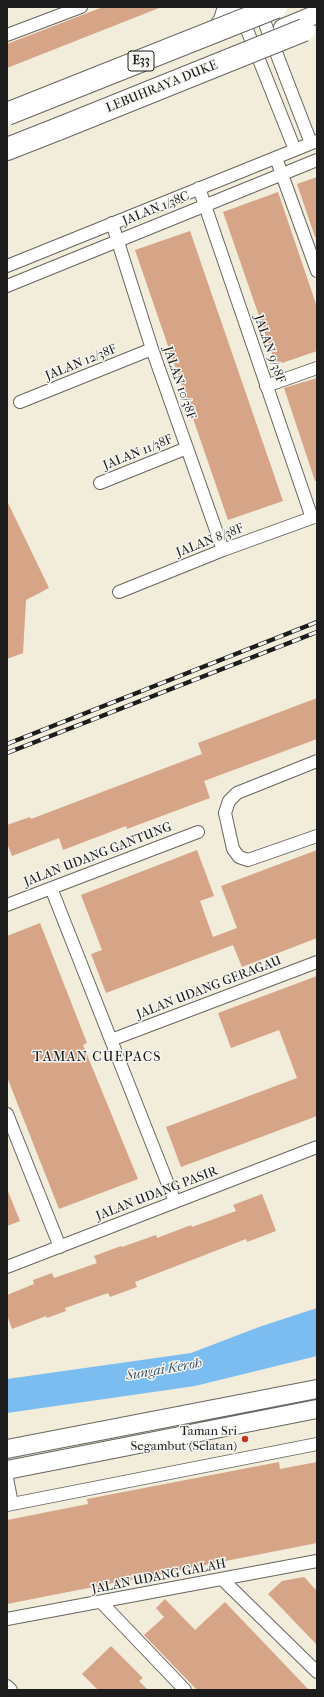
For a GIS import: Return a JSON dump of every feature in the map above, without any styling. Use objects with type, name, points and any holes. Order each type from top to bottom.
[{"type":"highway","name":"E33","points":[[7,114],[259,10]]},
{"type":"highway","name":"LEBUHRAYA DUKE","points":[[7,149],[317,24]]},
{"type":"street","points":[[7,35],[81,7]]},
{"type":"street","points":[[216,30],[223,20],[227,7]]},
{"type":"street","points":[[7,110],[216,30],[259,10]]},
{"type":"street","points":[[259,10],[314,142]]},
{"type":"street","points":[[259,10],[252,41],[295,150]]},
{"type":"street","points":[[7,141],[317,14]]},
{"type":"street","name":"JALAN 1/38C","points":[[7,266],[314,142]]},
{"type":"street","points":[[276,158],[317,271]]},
{"type":"street","name":"JALAN 1/38C","points":[[7,286],[317,160]]},
{"type":"street","name":"JALAN 9/38F","points":[[199,188],[266,386],[314,517]]},
{"type":"street","name":"JALAN 10/38F","points":[[112,223],[152,350],[223,550]]},
{"type":"street","name":"JALAN 12/38F","points":[[20,402],[152,350]]},
{"type":"street","points":[[266,386],[317,368]]},
{"type":"street","name":"JALAN 11/38F","points":[[100,484],[187,448]]},
{"type":"street","name":"JALAN 8/38F","points":[[119,592],[223,550],[314,517]]},
{"type":"street","points":[[317,761],[237,792],[230,801],[225,813],[233,849],[240,858],[248,860],[317,836]]},
{"type":"street","name":"JALAN UDANG GANTUNG","points":[[7,905],[198,832]]},
{"type":"street","points":[[51,888],[175,1202]]},
{"type":"street","name":"JALAN UDANG GERAGAU","points":[[111,1040],[317,962]]},
{"type":"street","points":[[7,1114],[60,1247]]},
{"type":"street","name":"JALAN UDANG PASIR","points":[[7,1267],[317,1147]]},
{"type":"street","points":[[7,1449],[262,1401],[317,1389]]},
{"type":"street","points":[[7,1470],[131,1444],[317,1410]]},
{"type":"street","points":[[7,1478],[10,1504],[317,1444]]},
{"type":"street","name":"JALAN UDANG GALAH","points":[[7,1620],[317,1561]]},
{"type":"street","points":[[222,1579],[317,1672]]},
{"type":"street","points":[[100,1602],[185,1690]]},
{"type":"street","points":[[7,1686],[11,1690]]},
{"type":"water","name":"Sungai Keroh","points":[[317,1308],[317,1356],[195,1386],[7,1413],[7,1379],[191,1353],[259,1327]]},
{"type":"building","points":[[103,7],[159,8],[7,68],[7,44]]},
{"type":"building","points":[[317,177],[317,237],[315,237],[297,184]]},
{"type":"building","points":[[278,192],[317,307],[317,351],[276,365],[223,212]]},
{"type":"building","points":[[190,231],[283,501],[228,520],[135,250]]},
{"type":"building","points":[[317,378],[317,481],[315,481],[284,388]]},
{"type":"building","points":[[7,501],[49,588],[26,600],[23,653],[7,659]]},
{"type":"building","points":[[317,698],[317,739],[204,781],[210,798],[127,829],[126,826],[63,850],[59,838],[12,856],[7,843],[7,825],[30,817],[31,819],[202,754],[198,743]]},
{"type":"building","points":[[197,850],[214,896],[200,901],[213,937],[237,928],[221,886],[317,850],[317,938],[242,967],[233,945],[106,993],[91,954],[102,950],[81,895]]},
{"type":"building","points":[[40,923],[87,1043],[83,1045],[138,1179],[59,1209],[7,1077],[7,936]]},
{"type":"building","points":[[317,976],[317,1116],[181,1167],[166,1127],[297,1078],[279,1030],[231,1048],[218,1013]]},
{"type":"building","points":[[7,1189],[20,1221],[7,1226]]},
{"type":"building","points":[[262,1194],[276,1231],[247,1242],[246,1239],[135,1282],[137,1287],[110,1297],[108,1293],[65,1308],[66,1311],[47,1318],[46,1316],[12,1329],[7,1315],[7,1295],[34,1284],[33,1280],[52,1273],[54,1278],[97,1263],[94,1256],[121,1246],[122,1247],[156,1235],[157,1238],[191,1225],[192,1227],[236,1211],[233,1205]]},
{"type":"building","points":[[279,1462],[280,1469],[317,1462],[317,1543],[7,1604],[7,1520],[88,1504],[87,1499]]},
{"type":"building","points":[[304,1577],[317,1591],[317,1645],[268,1594],[282,1581]]},
{"type":"building","points":[[165,1599],[195,1630],[225,1602],[309,1690],[197,1690],[144,1635],[164,1617],[156,1608]]},
{"type":"building","points":[[111,1646],[143,1678],[139,1681],[148,1690],[98,1690],[82,1674]]},
{"type":"railway","points":[[7,744],[317,622]]},
{"type":"railway","points":[[7,753],[317,632]]},
{"type":"place","name":"Taman Sri Segambut (Selatan)","points":[[245,1439]]},
{"type":"district","name":"TAMAN CUEPACS","points":[[97,1058]]}]
